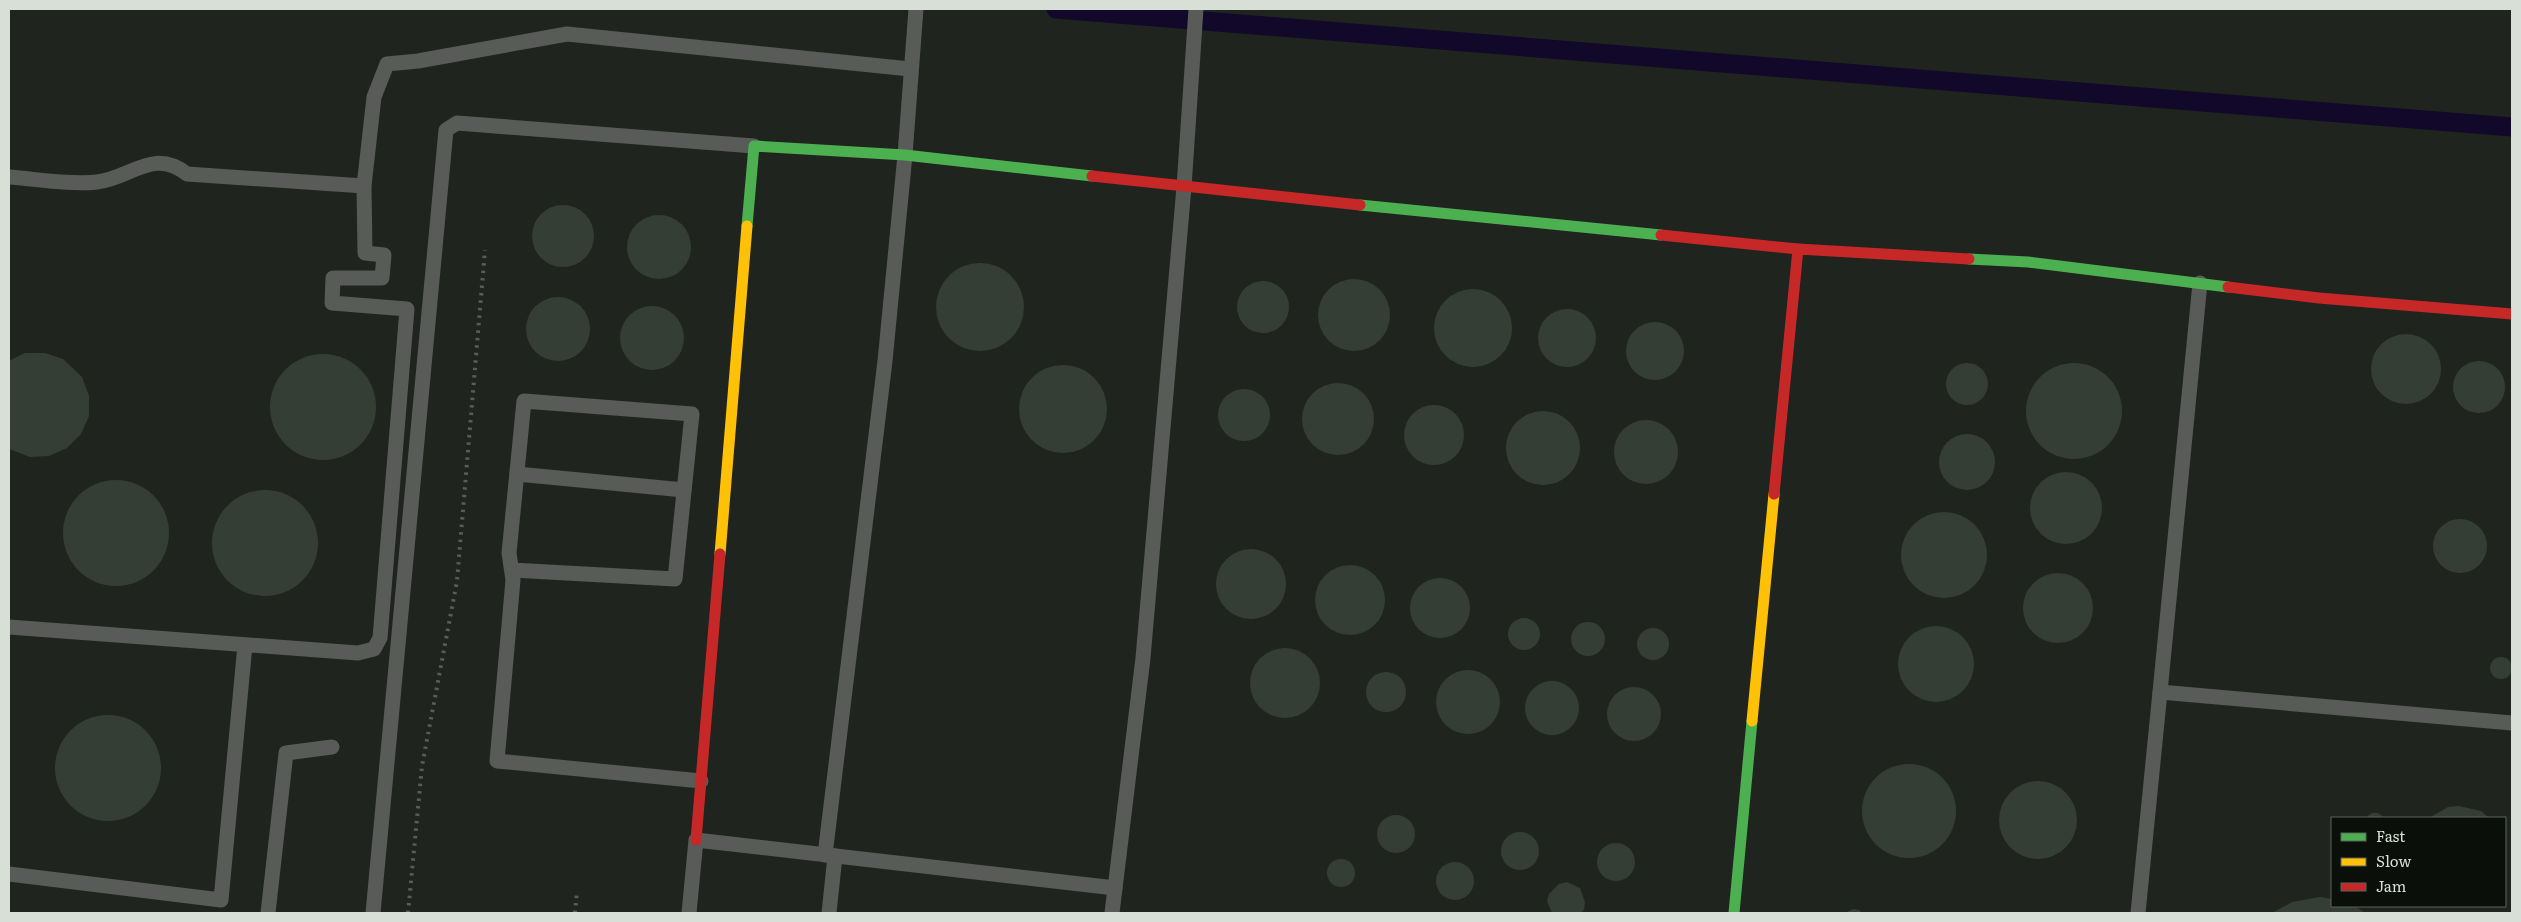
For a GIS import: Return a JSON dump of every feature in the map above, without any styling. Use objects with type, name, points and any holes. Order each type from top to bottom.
[{"type":"street","points":[[829,913],[830,856],[905,155],[916,9]]},
{"type":"street","points":[[1112,913],[1143,658],[1184,186],[1196,9]]},
{"type":"street","points":[[9,627],[358,653],[374,649],[380,638],[407,308],[332,303],[333,278],[382,278],[384,255],[365,253],[364,186],[374,97],[386,64],[418,61],[567,34],[910,69]]},
{"type":"street","points":[[373,913],[446,130],[457,123],[754,146],[905,155],[1184,186],[1798,249],[2028,262],[2319,298],[2512,314]]},
{"type":"street","points":[[689,913],[702,781],[754,146]]},
{"type":"street","points":[[9,178],[98,182],[136,168],[166,163],[178,166],[187,174],[364,186]]},
{"type":"street","points":[[1734,913],[1798,249]]},
{"type":"street","points":[[2138,913],[2200,283]]},
{"type":"street","points":[[512,570],[674,579],[692,414],[524,401],[508,553],[513,580],[497,761],[702,781]]},
{"type":"street","points":[[517,474],[684,490]]},
{"type":"street","points":[[9,874],[220,906],[245,645]]},
{"type":"street","points":[[2160,692],[2512,723]]},
{"type":"street","points":[[268,913],[286,753],[332,747]]},
{"type":"street","points":[[696,840],[1115,888]]},
{"type":"building","points":[[557,205],[569,205],[585,214],[592,224],[594,236],[592,248],[585,258],[569,267],[557,267],[546,262],[537,253],[532,242],[532,230],[537,219],[546,210]]},
{"type":"building","points":[[659,215],[677,221],[685,229],[691,247],[685,265],[677,273],[659,279],[641,273],[633,265],[627,247],[633,229],[641,221]]},
{"type":"building","points":[[971,263],[989,263],[1005,270],[1017,282],[1024,298],[1024,316],[1017,332],[1005,344],[989,351],[971,351],[955,344],[943,332],[936,316],[936,298],[943,282],[955,270]]},
{"type":"building","points":[[1354,279],[1374,285],[1384,295],[1390,315],[1384,335],[1374,345],[1354,351],[1334,345],[1324,335],[1318,315],[1324,295],[1334,285]]},
{"type":"building","points":[[1263,281],[1277,285],[1285,293],[1289,307],[1285,321],[1277,329],[1263,333],[1249,329],[1241,321],[1237,307],[1241,293],[1249,285]]},
{"type":"building","points":[[1473,289],[1488,292],[1500,301],[1509,313],[1512,328],[1509,343],[1500,355],[1488,364],[1473,367],[1458,364],[1446,355],[1437,343],[1434,328],[1437,313],[1446,301],[1458,292]]},
{"type":"building","points":[[558,297],[576,303],[584,311],[590,329],[584,347],[576,355],[558,361],[540,355],[532,347],[526,329],[532,311],[540,303]]},
{"type":"building","points":[[652,306],[670,312],[678,320],[684,338],[678,356],[670,364],[652,370],[634,364],[626,356],[620,338],[626,320],[634,312]]},
{"type":"building","points":[[1567,309],[1583,314],[1591,322],[1596,338],[1591,354],[1583,362],[1567,367],[1551,362],[1543,354],[1538,338],[1543,322],[1551,314]]},
{"type":"building","points":[[1655,322],[1671,327],[1679,335],[1684,351],[1679,367],[1671,375],[1655,380],[1639,375],[1631,367],[1626,351],[1631,335],[1639,327]]},
{"type":"building","points":[[2406,334],[2419,337],[2431,344],[2438,356],[2441,369],[2438,382],[2431,394],[2419,401],[2406,404],[2393,401],[2381,394],[2374,382],[2371,369],[2374,356],[2381,344],[2393,337]]},
{"type":"building","points":[[25,353],[45,353],[63,359],[82,377],[89,396],[89,416],[81,434],[67,448],[49,456],[30,457],[9,449],[9,361]]},
{"type":"building","points":[[323,354],[343,358],[360,370],[372,387],[376,407],[372,427],[360,444],[343,456],[323,460],[303,456],[286,444],[274,427],[270,407],[274,387],[286,370],[303,358]]},
{"type":"building","points":[[2474,361],[2484,361],[2498,368],[2505,382],[2505,392],[2498,406],[2484,413],[2474,413],[2464,409],[2457,402],[2453,392],[2453,382],[2457,372],[2464,365]]},
{"type":"building","points":[[1967,363],[1982,369],[1988,384],[1982,399],[1967,405],[1952,399],[1946,384],[1952,369]]},
{"type":"building","points":[[2074,363],[2092,366],[2108,377],[2119,393],[2122,411],[2119,429],[2108,445],[2092,456],[2074,459],[2056,456],[2040,445],[2029,429],[2026,411],[2029,393],[2040,377],[2056,366]]},
{"type":"building","points":[[1054,365],[1072,365],[1088,372],[1100,384],[1107,400],[1107,418],[1100,434],[1088,446],[1072,453],[1054,453],[1038,446],[1026,434],[1019,418],[1019,400],[1026,384],[1038,372]]},
{"type":"building","points":[[1345,383],[1364,393],[1372,405],[1374,419],[1372,433],[1364,445],[1352,453],[1331,455],[1312,445],[1304,433],[1302,412],[1312,393],[1324,385]]},
{"type":"building","points":[[1244,389],[1258,393],[1266,401],[1270,415],[1266,429],[1258,437],[1244,441],[1230,437],[1222,429],[1218,415],[1222,401],[1230,393]]},
{"type":"building","points":[[1434,405],[1451,410],[1459,418],[1464,435],[1459,452],[1451,460],[1434,465],[1417,460],[1409,452],[1404,435],[1409,418],[1417,410]]},
{"type":"building","points":[[1543,411],[1564,417],[1574,427],[1580,448],[1574,469],[1564,479],[1543,485],[1522,479],[1512,469],[1506,448],[1512,427],[1522,417]]},
{"type":"building","points":[[1640,420],[1652,420],[1669,429],[1676,440],[1678,452],[1676,464],[1669,475],[1652,484],[1640,484],[1628,479],[1619,470],[1614,458],[1614,446],[1619,434],[1628,425]]},
{"type":"building","points":[[1967,434],[1978,436],[1987,442],[1993,451],[1995,462],[1993,473],[1987,482],[1978,488],[1967,490],[1956,488],[1947,482],[1941,473],[1939,462],[1941,451],[1947,442],[1956,436]]},
{"type":"building","points":[[2066,472],[2080,475],[2092,482],[2099,494],[2102,508],[2099,522],[2092,534],[2080,541],[2066,544],[2052,541],[2040,534],[2033,522],[2030,508],[2033,494],[2040,482],[2052,475]]},
{"type":"building","points":[[116,480],[136,484],[153,496],[165,513],[169,533],[165,553],[153,570],[136,582],[116,586],[96,582],[79,570],[67,553],[63,533],[67,513],[79,496],[96,484]]},
{"type":"building","points":[[265,490],[285,494],[302,506],[314,523],[318,543],[314,563],[302,580],[285,592],[265,596],[245,592],[228,580],[216,563],[212,543],[216,523],[228,506],[245,494]]},
{"type":"building","points":[[1936,512],[1952,512],[1961,515],[1975,524],[1984,538],[1987,555],[1984,572],[1975,586],[1961,595],[1952,598],[1936,598],[1920,591],[1908,579],[1901,563],[1901,547],[1908,531],[1920,519]]},
{"type":"building","points":[[2460,519],[2470,521],[2479,527],[2485,536],[2487,546],[2485,556],[2479,565],[2470,571],[2460,573],[2450,571],[2441,565],[2435,556],[2433,546],[2435,536],[2441,527],[2450,521]]},
{"type":"building","points":[[1251,549],[1270,555],[1280,565],[1286,584],[1280,603],[1270,613],[1251,619],[1232,613],[1222,603],[1216,584],[1222,565],[1232,555]]},
{"type":"building","points":[[1350,565],[1369,571],[1379,581],[1385,600],[1379,619],[1369,629],[1350,635],[1331,629],[1321,619],[1315,600],[1321,581],[1331,571]]},
{"type":"building","points":[[2065,573],[2078,579],[2087,588],[2091,594],[2093,608],[2091,622],[2083,633],[2072,641],[2051,643],[2044,641],[2033,633],[2025,622],[2023,601],[2025,594],[2033,583],[2044,575]]},
{"type":"building","points":[[1434,578],[1446,578],[1457,583],[1465,591],[1470,602],[1468,620],[1457,633],[1446,638],[1434,638],[1423,633],[1415,625],[1410,614],[1410,602],[1415,591],[1423,583]]},
{"type":"building","points":[[1524,618],[1536,622],[1540,634],[1536,646],[1524,650],[1512,646],[1508,634],[1512,622]]},
{"type":"building","points":[[1588,622],[1600,627],[1605,639],[1600,651],[1588,656],[1576,651],[1571,639],[1576,627]]},
{"type":"building","points":[[1936,626],[1950,629],[1963,637],[1971,650],[1974,664],[1971,678],[1963,691],[1950,699],[1936,702],[1922,699],[1909,691],[1901,678],[1898,664],[1901,650],[1909,637],[1922,629]]},
{"type":"building","points":[[1653,628],[1665,632],[1669,644],[1665,656],[1653,660],[1641,656],[1637,644],[1641,632]]},
{"type":"building","points":[[1285,648],[1304,654],[1314,664],[1320,683],[1314,702],[1304,712],[1285,718],[1266,712],[1256,702],[1250,683],[1256,664],[1266,654]]},
{"type":"building","points":[[2501,657],[2509,660],[2512,668],[2509,676],[2501,679],[2493,676],[2490,668],[2493,660]]},
{"type":"building","points":[[1468,670],[1486,676],[1494,684],[1500,702],[1494,720],[1486,728],[1468,734],[1450,728],[1442,720],[1436,702],[1442,684],[1450,676]]},
{"type":"building","points":[[1386,672],[1397,675],[1403,681],[1406,692],[1403,703],[1397,709],[1386,712],[1375,709],[1369,703],[1366,692],[1369,681],[1375,675]]},
{"type":"building","points":[[1552,681],[1562,683],[1571,689],[1577,698],[1579,708],[1577,718],[1571,727],[1562,733],[1552,735],[1542,733],[1533,727],[1527,718],[1525,708],[1527,698],[1533,689],[1542,683]]},
{"type":"building","points":[[1634,687],[1644,689],[1653,695],[1659,704],[1661,714],[1659,724],[1653,733],[1644,739],[1634,741],[1624,739],[1615,733],[1609,724],[1607,714],[1609,704],[1615,695],[1624,689]]},
{"type":"building","points":[[108,715],[128,719],[145,731],[157,748],[161,768],[157,788],[145,805],[128,817],[108,821],[88,817],[71,805],[59,788],[55,768],[59,748],[71,731],[88,719]]},
{"type":"building","points":[[1909,764],[1927,768],[1942,778],[1952,793],[1956,811],[1952,829],[1942,844],[1927,854],[1909,858],[1891,854],[1876,844],[1866,829],[1862,811],[1866,793],[1876,778],[1891,768]]},
{"type":"building","points":[[2038,781],[2053,784],[2066,792],[2074,805],[2077,820],[2074,835],[2066,848],[2053,856],[2038,859],[2023,856],[2010,848],[2002,835],[1999,820],[2002,805],[2010,792],[2023,784]]},
{"type":"building","points":[[2459,806],[2481,811],[2488,817],[2431,817],[2448,807]]},
{"type":"building","points":[[2372,813],[2378,813],[2384,817],[2366,817]]},
{"type":"building","points":[[1396,815],[1409,821],[1415,834],[1409,847],[1396,853],[1383,847],[1377,834],[1383,821]]},
{"type":"building","points":[[1520,832],[1533,838],[1539,851],[1533,864],[1520,870],[1507,864],[1501,851],[1507,838]]},
{"type":"building","points":[[1616,843],[1629,849],[1635,862],[1629,875],[1616,881],[1603,875],[1597,862],[1603,849]]},
{"type":"building","points":[[1341,859],[1351,863],[1355,873],[1351,883],[1341,887],[1331,883],[1327,873],[1331,863]]},
{"type":"building","points":[[1455,862],[1468,868],[1474,881],[1468,894],[1455,900],[1442,894],[1436,881],[1442,868]]},
{"type":"building","points":[[1567,882],[1580,888],[1585,902],[1584,909],[1581,913],[1552,913],[1547,901],[1549,894],[1559,884]]},
{"type":"building","points":[[2320,897],[2331,899],[2331,907],[2356,907],[2366,913],[2272,913],[2292,902]]},
{"type":"building","points":[[1853,909],[1859,910],[1862,913],[1845,913]]},
{"type":"waterway","points":[[1056,9],[2512,127]]},
{"type":"railway","points":[[408,913],[422,766],[457,581],[485,250]]},
{"type":"railway","points":[[575,913],[577,891]]},
{"type":"traffic: fast","points":[[747,226],[754,146],[905,155],[1092,176]]},
{"type":"traffic: fast","points":[[1360,205],[1661,235]]},
{"type":"traffic: fast","points":[[1969,259],[2028,262],[2228,287]]},
{"type":"traffic: fast","points":[[1734,913],[1752,721]]},
{"type":"traffic: slow","points":[[720,554],[747,226]]},
{"type":"traffic: slow","points":[[1752,721],[1774,494]]},
{"type":"traffic: jam","points":[[1092,176],[1360,205]]},
{"type":"traffic: jam","points":[[1661,235],[1798,249]]},
{"type":"traffic: jam","points":[[1774,494],[1798,249],[1969,259]]},
{"type":"traffic: jam","points":[[2228,287],[2319,298],[2512,314]]},
{"type":"traffic: jam","points":[[696,840],[720,554]]}]
